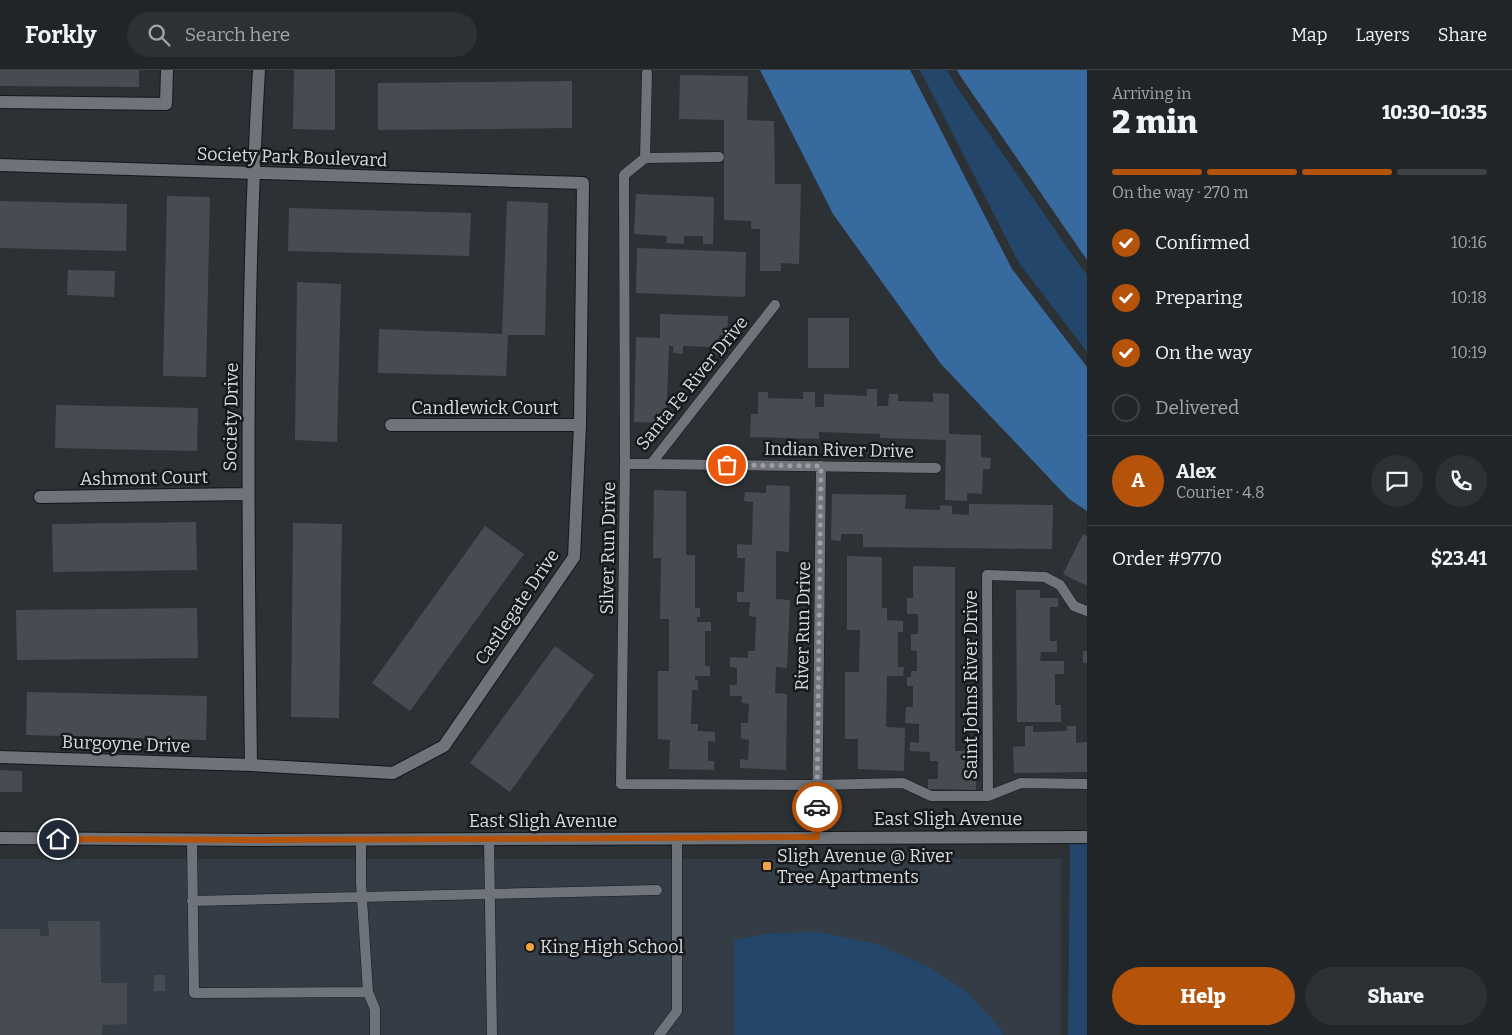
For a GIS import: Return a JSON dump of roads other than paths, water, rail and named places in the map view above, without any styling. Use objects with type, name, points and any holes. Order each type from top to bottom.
[{"type":"street","points":[[0,102],[166,104],[166,70]]},
{"type":"street","name":"Society Drive","points":[[251,765],[247,494],[252,174],[258,70]]},
{"type":"street","name":"Society Park Boulevard","points":[[0,165],[583,183]]},
{"type":"street","name":"Castlegate Drive","points":[[251,765],[393,774],[444,746],[574,556],[580,425],[583,183]]},
{"type":"street","name":"Candlewick Court","points":[[390,425],[580,425]]},
{"type":"street","name":"Ashmont Court","points":[[40,497],[247,494]]},
{"type":"street","name":"Burgoyne Drive","points":[[0,757],[251,765]]},
{"type":"street","name":"East Sligh Avenue","points":[[0,838],[192,840],[1087,837]]},
{"type":"lane","points":[[647,73],[645,158],[719,157]]},
{"type":"lane","name":"Silver Run Drive","points":[[645,158],[624,175],[625,464],[621,784],[817,785]]},
{"type":"lane","name":"Santa Fe River Drive","points":[[625,464],[651,464],[775,305]]},
{"type":"lane","name":"Indian River Drive","points":[[651,464],[936,468]]},
{"type":"lane","name":"River Run Drive","points":[[817,785],[821,466]]},
{"type":"lane","name":"Saint Johns River Drive","points":[[988,796],[987,575],[1045,577],[1060,585],[1074,606],[1087,610]]},
{"type":"lane","points":[[817,837],[817,785],[903,783],[931,796],[988,796],[1021,783],[1087,784]]},
{"type":"lane","points":[[659,1035],[677,1010],[677,838]]},
{"type":"lane","points":[[361,839],[361,883],[368,992],[375,1009],[375,1035]]},
{"type":"lane","points":[[490,839],[492,1035]]},
{"type":"lane","points":[[192,840],[194,993],[368,992]]},
{"type":"lane","points":[[192,901],[657,890]]},
{"type":"place","name":"Sligh Avenue @ River Tree Apartments","points":[[767,866]]},
{"type":"place","name":"King High School","points":[[530,947]]}]
